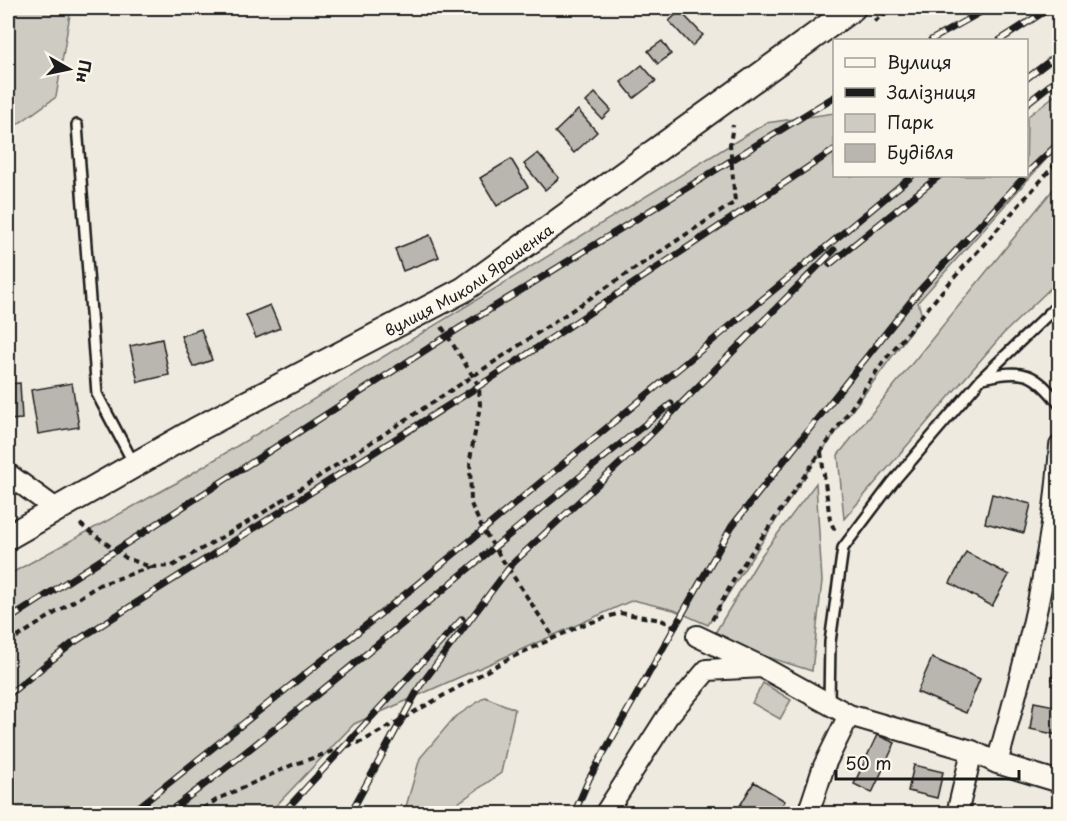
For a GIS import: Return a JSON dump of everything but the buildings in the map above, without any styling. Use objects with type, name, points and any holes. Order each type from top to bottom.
[{"type":"street","name":"вулиця Миколи Ярошенка","points":[[8,537],[196,430],[463,290],[853,8]]},
{"type":"street","points":[[997,763],[1024,668],[1047,567],[1059,446]]},
{"type":"street","points":[[8,474],[56,509]]},
{"type":"street","points":[[697,636],[762,667],[849,715],[972,751],[997,763],[1059,782]]},
{"type":"street","points":[[605,813],[667,717],[707,670],[762,667]]},
{"type":"street","points":[[808,813],[824,766],[849,715]]},
{"type":"street","points":[[957,813],[972,751]]},
{"type":"street","points":[[621,813],[627,779]]},
{"type":"lane","points":[[77,125],[97,394],[134,465]]},
{"type":"lane","points":[[829,704],[830,642],[843,548],[892,483],[981,379],[1059,303]]},
{"type":"lane","points":[[981,379],[1020,372],[1036,378],[1059,405]]},
{"type":"path","points":[[8,643],[99,585],[151,567],[172,566],[234,530],[473,376],[735,202],[730,144],[733,122]]},
{"type":"path","points":[[194,813],[218,799],[292,765],[363,741],[508,659],[580,626],[620,613],[661,621],[697,636],[714,617],[738,572],[883,362],[997,227],[1059,159]]},
{"type":"path","points":[[442,326],[479,386],[480,406],[470,459],[471,504],[483,530],[554,638]]},
{"type":"path","points":[[821,452],[830,520],[843,548]]},
{"type":"path","points":[[56,509],[126,558],[151,567]]},
{"type":"green space","points":[[8,8],[71,8],[56,97],[8,131]]},
{"type":"green space","points":[[1059,92],[1059,145],[918,302],[922,316],[814,462],[708,625],[674,610],[633,600],[354,724],[269,813],[8,813],[8,575],[178,482],[766,123],[833,113],[833,177],[1028,177],[1028,116]]},
{"type":"green space","points":[[1059,182],[1059,280],[1003,334],[844,519],[838,455]]},
{"type":"green space","points":[[816,483],[822,581],[812,671],[755,653],[715,633],[761,556]]},
{"type":"green space","points":[[763,683],[791,700],[780,719],[752,703]]},
{"type":"green space","points":[[485,697],[515,709],[501,773],[452,807],[405,810],[420,758],[454,718]]},
{"type":"railway","points":[[933,39],[988,8]]},
{"type":"railway","points":[[1002,39],[1050,8]]},
{"type":"railway","points":[[1028,77],[1060,53]]},
{"type":"railway","points":[[1028,102],[1060,77]]},
{"type":"railway","points":[[8,620],[455,331],[833,98]]},
{"type":"railway","points":[[1028,172],[1060,142]]},
{"type":"railway","points":[[8,695],[73,643],[490,379],[833,151]]},
{"type":"railway","points":[[130,814],[409,591],[911,177]]},
{"type":"railway","points":[[830,264],[938,177]]},
{"type":"railway","points":[[574,814],[589,779],[732,526],[920,290],[1024,177]]},
{"type":"railway","points":[[350,814],[420,686],[512,564],[642,443],[834,250]]},
{"type":"railway","points":[[166,814],[294,713],[607,454],[671,404]]},
{"type":"railway","points":[[282,814],[462,619]]}]
